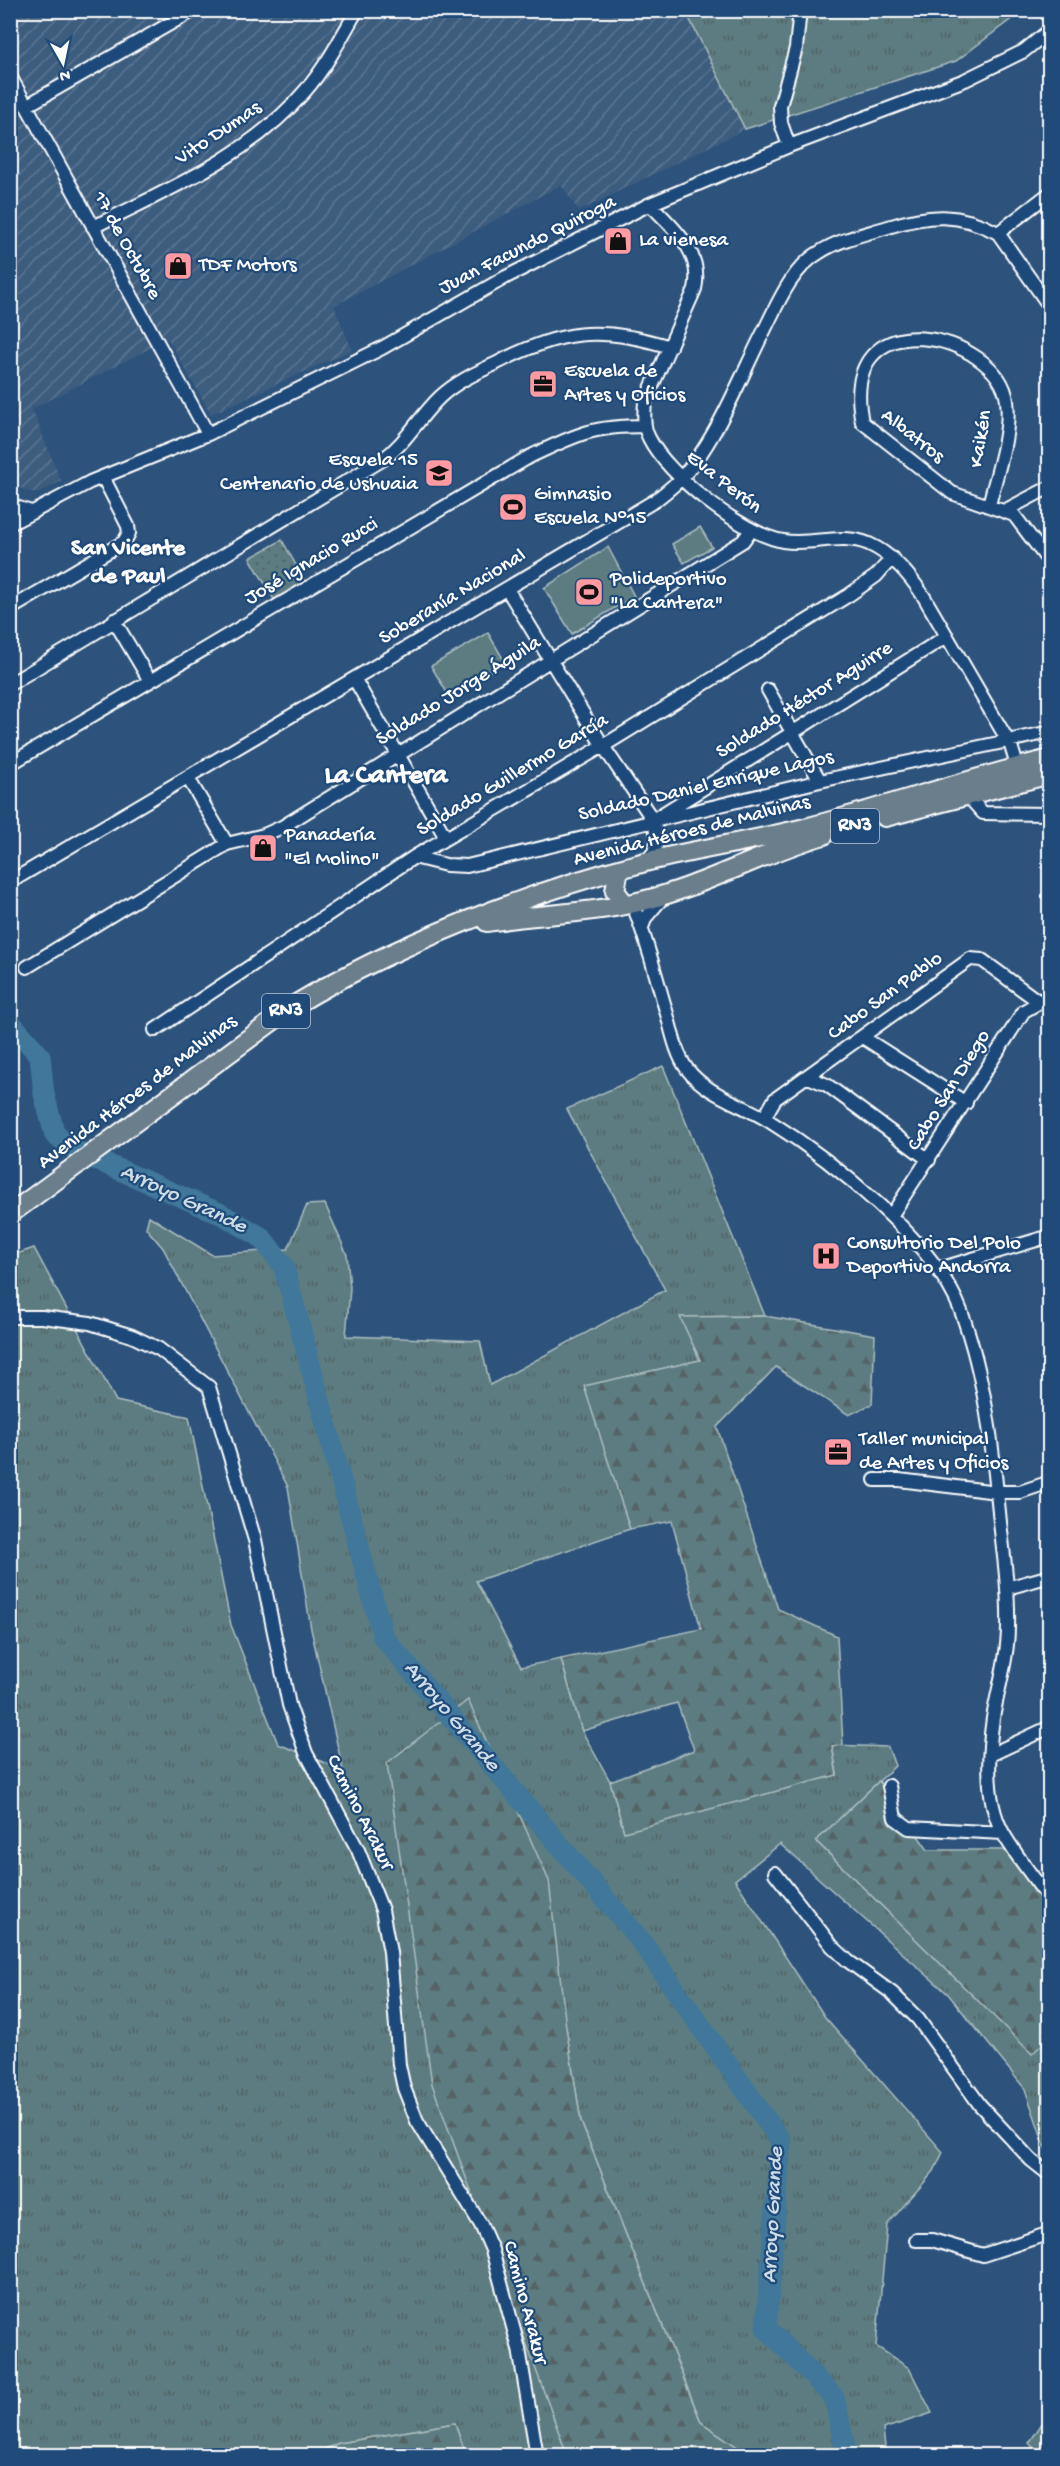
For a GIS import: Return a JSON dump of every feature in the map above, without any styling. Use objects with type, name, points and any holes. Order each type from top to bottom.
[{"type":"highway","name":"Avenida Héroes de Malvinas","points":[[453,929],[629,904],[666,894],[694,886],[809,839],[966,794],[1019,774],[1050,759]]},
{"type":"highway","name":"Avenida Héroes de Malvinas","points":[[10,1214],[293,1006],[330,983],[495,911],[619,869],[833,821],[949,784],[1019,774],[1050,774]]},
{"type":"highway","points":[[682,854],[697,868],[694,886]]},
{"type":"highway","points":[[619,869],[615,891],[629,904]]},
{"type":"street","points":[[26,106],[195,10]]},
{"type":"street","name":"Vito Dumas","points":[[93,227],[202,172],[267,127],[304,93],[357,10]]},
{"type":"street","points":[[789,146],[781,123],[780,106],[796,48],[800,10]]},
{"type":"street","name":"Juan Facundo Quiroga","points":[[10,524],[103,477],[208,434],[382,348],[506,277],[650,204],[789,146],[996,66],[1023,51],[1050,30]]},
{"type":"street","name":"17 de Octubre","points":[[10,76],[208,434]]},
{"type":"street","points":[[1050,193],[998,233],[1050,308]]},
{"type":"street","points":[[645,426],[645,402],[695,289],[698,274],[695,259],[686,243],[650,204]]},
{"type":"street","name":"Soberanía Nacional","points":[[10,882],[656,500],[681,478],[708,440],[786,288],[804,264],[820,252],[850,239],[928,217],[950,217],[976,221],[998,233]]},
{"type":"street","points":[[10,684],[382,460],[397,450],[441,396],[462,381],[527,347],[563,336],[598,332],[635,336],[670,347]]},
{"type":"street","name":"Kaikén","points":[[862,422],[858,406],[862,374],[877,350],[886,344],[905,339],[935,339],[957,347],[993,371],[1003,384],[1007,400],[1008,418],[989,505]]},
{"type":"street","name":"Albatros","points":[[862,422],[952,493],[1014,515],[1050,563]]},
{"type":"street","name":"José Ignacio Rucci","points":[[12,759],[150,681],[530,457],[588,430],[608,426],[645,426]]},
{"type":"street","name":"Eva Perón","points":[[645,426],[648,437],[663,460],[681,478],[751,530],[782,541],[848,538],[870,545],[892,558],[911,577],[947,636],[1008,741],[1019,774]]},
{"type":"street","points":[[10,609],[124,542],[129,534],[128,526],[103,477]]},
{"type":"street","points":[[1004,511],[1050,487]]},
{"type":"street","points":[[10,505],[31,512]]},
{"type":"street","name":"Soldado Jorge Águila","points":[[27,967],[226,844],[264,835],[282,827],[551,658],[743,542],[751,530]]},
{"type":"street","name":"Soldado Guillermo García","points":[[155,1030],[414,857],[603,746],[849,596],[876,576],[892,558]]},
{"type":"street","points":[[507,589],[603,746],[653,820],[658,838],[654,852],[646,862]]},
{"type":"street","points":[[114,620],[150,681]]},
{"type":"street","name":"Soldado Héctor Aguirre","points":[[653,820],[685,797],[947,636]]},
{"type":"street","points":[[355,680],[446,838]]},
{"type":"street","points":[[768,690],[820,781]]},
{"type":"street","name":"Soldado Daniel Enrique Lagos","points":[[414,857],[446,865],[467,866],[820,781],[1050,732]]},
{"type":"street","points":[[188,778],[226,844]]},
{"type":"street","points":[[966,794],[983,813],[1050,814]]},
{"type":"street","points":[[658,838],[682,854]]},
{"type":"street","points":[[642,927],[651,910],[666,894]]},
{"type":"street","points":[[629,904],[642,927],[675,1042],[685,1066],[698,1080],[728,1100],[764,1118],[831,1165],[891,1216],[939,1269],[954,1293],[976,1365],[992,1439],[1007,1588],[1008,1631],[993,1719],[990,1755],[996,1816],[1003,1833],[1050,1900]]},
{"type":"street","name":"Cabo San Pablo","points":[[764,1118],[775,1100],[970,960],[976,958],[1044,998]]},
{"type":"street","points":[[1044,998],[1050,1010]]},
{"type":"street","name":"Cabo San Diego","points":[[891,1216],[1024,1011],[1044,998]]},
{"type":"street","points":[[864,1038],[966,1103]]},
{"type":"street","points":[[808,1077],[827,1085],[929,1160]]},
{"type":"street","points":[[939,1269],[1050,1236]]},
{"type":"street","name":"Camino Arakur","points":[[10,1317],[42,1317],[90,1323],[132,1336],[159,1349],[209,1387],[255,1540],[289,1705],[306,1753],[358,1850],[382,1910],[390,1952],[399,2065],[404,2088],[417,2121],[481,2225],[492,2250],[519,2349],[537,2456]]},
{"type":"street","points":[[875,1480],[899,1480],[997,1492],[1020,1492],[1050,1482]]},
{"type":"street","points":[[1007,1588],[1050,1576]]},
{"type":"street","points":[[990,1755],[1050,1727]]},
{"type":"street","points":[[889,1786],[895,1818],[909,1828],[1003,1833]]},
{"type":"street","points":[[775,1873],[832,1946],[848,1961],[892,1993],[918,2019],[980,2105],[1031,2160],[1050,2175]]},
{"type":"street","points":[[916,2241],[939,2242],[983,2254],[996,2252],[1050,2233]]},
{"type":"shaded area","points":[[11,11],[705,11],[689,18],[745,129],[579,211],[561,185],[334,306],[352,350],[211,414],[168,339],[32,409],[61,481],[37,494],[11,485]]},
{"type":"green space","points":[[705,10],[1022,11],[956,61],[745,129],[689,18]]},
{"type":"green space","points":[[700,527],[712,547],[684,563],[672,544]]},
{"type":"green space","points":[[282,540],[306,583],[275,601],[250,558]]},
{"type":"green space","name":"Polideportivo \"La Cantera\"","points":[[608,547],[634,596],[572,634],[544,588]]},
{"type":"green space","points":[[488,633],[505,662],[449,696],[431,666]]},
{"type":"green space","points":[[663,1066],[765,1316],[681,1317],[700,1360],[585,1386],[630,1529],[476,1581],[521,1667],[561,1659],[582,1731],[610,1781],[624,1831],[837,1775],[832,1745],[888,1747],[895,1766],[816,1841],[1032,2053],[1049,2038],[1049,2158],[1025,2089],[948,1994],[780,1844],[735,1880],[825,2017],[943,2152],[934,2171],[887,2225],[876,2346],[909,2368],[932,2413],[883,2429],[886,2456],[749,2455],[701,2422],[581,2122],[566,2027],[561,2438],[567,2455],[466,2455],[454,2423],[339,2443],[312,2455],[11,2456],[11,1256],[34,1248],[116,1401],[189,1417],[231,1625],[278,1744],[343,1770],[311,1629],[288,1487],[163,1248],[146,1228],[149,1216],[212,1255],[288,1249],[307,1205],[325,1204],[347,1255],[350,1288],[346,1336],[480,1341],[490,1385],[665,1290],[567,1109]]},
{"type":"green space","points":[[765,1316],[875,1335],[872,1404],[849,1415],[776,1367],[717,1427],[778,1609],[837,1636],[843,1745],[832,1746],[837,1775],[624,1832],[610,1781],[694,1750],[677,1703],[582,1731],[561,1659],[701,1629],[672,1521],[630,1529],[584,1386],[700,1360],[680,1317]]},
{"type":"green space","points":[[468,1700],[549,1881],[566,2027],[581,2122],[701,2422],[749,2455],[567,2455],[432,2084],[387,1763]]},
{"type":"green space","points":[[879,1781],[928,1850],[1003,1850],[1049,1896],[1049,2038],[1032,2054],[816,1841]]},
{"type":"green space","points":[[1049,2413],[1049,2455],[1040,2455],[1029,2443]]},
{"type":"green space","points":[[455,2423],[466,2455],[312,2455],[339,2443]]},
{"type":"waterway","name":"Arroyo Grande","points":[[10,1022],[40,1056],[44,1094],[55,1135],[81,1153],[221,1214],[261,1237],[284,1267],[383,1637],[641,1941],[781,2141],[766,2328],[834,2397],[847,2456]]},
{"type":"place","name":"La vienesa","points":[[618,241]]},
{"type":"place","name":"TDF Motors","points":[[178,266]]},
{"type":"place","name":"Escuela de Artes y Oficios","points":[[543,384]]},
{"type":"place","name":"Escuela 15 Centenario de Ushuaia","points":[[439,473]]},
{"type":"place","name":"Gimnasio Escuela N°15","points":[[513,507]]},
{"type":"place","name":"Polideportivo \"La Cantera\"","points":[[589,592]]},
{"type":"place","name":"Panadería \"El Molino\"","points":[[263,848]]},
{"type":"place","name":"Consultorio Del Polo Deportivo Andorra","points":[[826,1256]]},
{"type":"place","name":"Taller municipal de Artes y Oficios","points":[[838,1452]]},
{"type":"district","name":"San Vicente de Paul","points":[[128,563]]},
{"type":"district","name":"La Cantera","points":[[386,777]]}]
